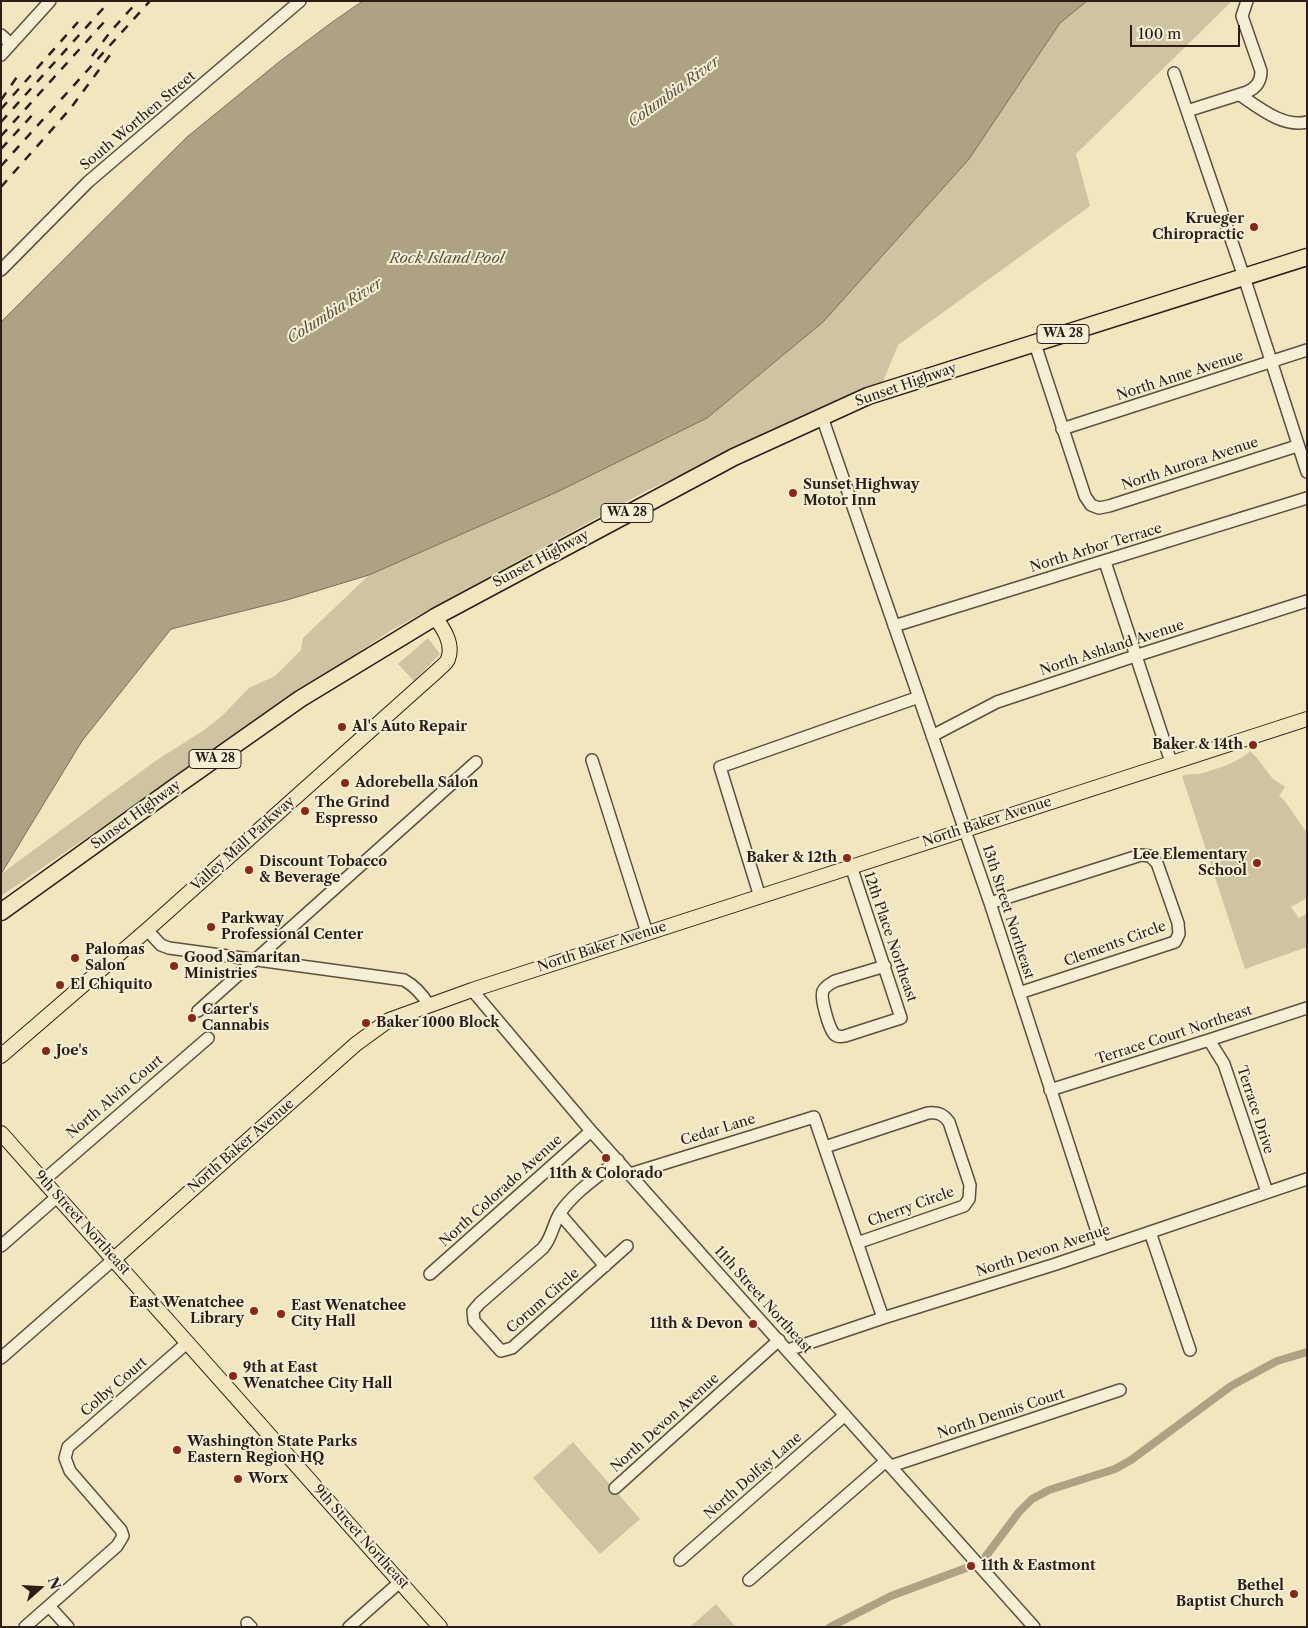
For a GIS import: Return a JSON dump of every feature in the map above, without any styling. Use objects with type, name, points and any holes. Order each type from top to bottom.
[{"type":"highway","name":"Sunset Highway","points":[[1,912],[175,786],[300,699],[435,617],[734,457],[868,396],[1307,257]]},
{"type":"main road","name":"Valley Mall Parkway","points":[[1,1056],[147,930],[448,659],[450,648],[445,632],[435,617]]},
{"type":"main road","name":"North Baker Avenue","points":[[114,1259],[356,1044],[388,1020],[472,990],[1307,719]]},
{"type":"main road","name":"9th Street Northeast","points":[[1,1133],[440,1627]]},
{"type":"street","points":[[1,55],[50,1]]},
{"type":"street","name":"South Worthen Street","points":[[2,268],[88,182],[300,1]]},
{"type":"street","points":[[1187,111],[1254,89],[1261,77],[1261,71],[1242,16],[1247,1]]},
{"type":"street","points":[[1,35],[11,44]]},
{"type":"street","points":[[1174,73],[1244,277],[1307,472]]},
{"type":"street","points":[[1240,95],[1269,114],[1294,123],[1307,122]]},
{"type":"street","points":[[1035,344],[1062,429]]},
{"type":"street","name":"North Anne Avenue","points":[[1062,429],[1307,350]]},
{"type":"street","name":"13th Street Northeast","points":[[822,417],[990,903],[1102,1247]]},
{"type":"street","name":"North Aurora Avenue","points":[[1062,429],[1085,496],[1091,506],[1099,508],[1298,446]]},
{"type":"street","name":"North Arbor Terrace","points":[[894,626],[1307,498]]},
{"type":"street","points":[[1104,562],[1171,762]]},
{"type":"street","name":"North Ashland Avenue","points":[[932,736],[997,702],[1307,601]]},
{"type":"street","points":[[760,897],[720,767],[919,697]]},
{"type":"street","points":[[592,760],[647,933]]},
{"type":"street","points":[[198,1011],[476,762]]},
{"type":"street","name":"Clements Circle","points":[[990,903],[1141,855],[1150,856],[1157,863],[1178,923],[1179,934],[1174,942],[1019,993]]},
{"type":"street","name":"12th Place Northeast","points":[[851,866],[885,966],[901,1018],[845,1036],[838,1036],[833,1033],[823,1003],[823,990],[835,981],[885,966]]},
{"type":"street","points":[[147,930],[161,945],[169,948],[404,980],[421,993],[429,1005]]},
{"type":"street","name":"11th Street Northeast","points":[[472,990],[591,1130],[1034,1627]]},
{"type":"street","name":"Terrace Court Northeast","points":[[1050,1090],[1307,1008]]},
{"type":"street","name":"North Alvin Court","points":[[44,1180],[75,1151],[208,1038]]},
{"type":"street","name":"Terrace Drive","points":[[1209,1040],[1224,1064],[1266,1192]]},
{"type":"street","name":"Cherry Circle","points":[[825,1147],[928,1113],[940,1113],[949,1122],[971,1192],[969,1200],[964,1206],[857,1243]]},
{"type":"street","name":"Cedar Lane","points":[[630,1174],[814,1117],[825,1147]]},
{"type":"street","name":"North Colorado Avenue","points":[[430,1274],[591,1130]]},
{"type":"street","points":[[825,1147],[883,1318]]},
{"type":"street","name":"Corum Circle","points":[[618,1160],[580,1192],[560,1214],[548,1242],[543,1248],[480,1303],[473,1311],[474,1321],[494,1346],[504,1351],[516,1345],[627,1246]]},
{"type":"street","name":"North Devon Avenue","points":[[788,1350],[1056,1264],[1307,1179]]},
{"type":"street","points":[[1,1246],[58,1196]]},
{"type":"street","points":[[560,1214],[606,1266]]},
{"type":"street","points":[[1150,1232],[1190,1350]]},
{"type":"street","name":"North Baker Avenue","points":[[1,1358],[114,1259]]},
{"type":"street","name":"North Devon Avenue","points":[[616,1488],[779,1340]]},
{"type":"street","name":"Colby Court","points":[[50,1606],[117,1546],[123,1536],[121,1530],[74,1478],[65,1458],[68,1447],[188,1342]]},
{"type":"street","name":"North Dennis Court","points":[[749,1580],[888,1464],[1120,1390]]},
{"type":"street","name":"North Dolfay Lane","points":[[680,1560],[845,1414]]},
{"type":"street","points":[[349,1627],[401,1581]]},
{"type":"street","points":[[25,1627],[50,1606],[68,1627]]},
{"type":"shaded area","points":[[1087,1],[1232,1],[1076,154],[1090,206],[898,345],[883,382],[646,491],[390,631],[1,896],[1,874],[154,762],[204,730],[222,716],[249,688],[275,676],[301,650],[303,638],[369,575],[557,492],[707,418],[823,322],[969,159],[1060,23]]},
{"type":"shaded area","points":[[428,638],[440,654],[414,681],[398,664]]},
{"type":"shaded area","name":"Lee Elementary School","points":[[1250,751],[1273,779],[1285,787],[1279,796],[1284,800],[1307,833],[1307,898],[1291,907],[1299,918],[1307,913],[1307,947],[1245,969],[1182,776],[1198,774],[1218,768],[1234,762]]},
{"type":"shaded area","points":[[573,1442],[640,1519],[600,1554],[533,1478]]},
{"type":"shaded area","points":[[716,1604],[736,1627],[690,1627]]},
{"type":"water","name":"Rock Island Pool","points":[[363,1],[1087,1],[1060,23],[969,159],[823,322],[707,418],[557,492],[369,575],[287,600],[171,629],[82,741],[1,874],[1,322],[187,137],[279,62]]},
{"type":"waterway","points":[[986,1556],[1019,1512],[1032,1499],[1049,1490],[1115,1469],[1131,1460],[1231,1386],[1277,1361],[1307,1352]]},
{"type":"waterway","points":[[830,1627],[891,1596],[966,1568]]},
{"type":"railway","points":[[92,56],[138,1]]},
{"type":"railway","points":[[1,166],[150,1]]},
{"type":"railway","points":[[1,122],[108,3]]},
{"type":"railway","points":[[1,136],[105,21]]},
{"type":"railway","points":[[1,109],[78,22]]},
{"type":"railway","points":[[1,187],[70,109],[113,51]]},
{"type":"railway","points":[[1,100],[21,71]]},
{"type":"railway","points":[[1,149],[37,110]]},
{"type":"place","name":"Krueger Chiropractic","points":[[1254,227]]},
{"type":"place","name":"Sunset Highway Motor Inn","points":[[793,493]]},
{"type":"place","name":"Al's Auto Repair","points":[[342,727]]},
{"type":"place","name":"Baker & 14th","points":[[1253,745]]},
{"type":"place","name":"Adorebella Salon","points":[[345,783]]},
{"type":"place","name":"The Grind Espresso","points":[[305,811]]},
{"type":"place","name":"Baker & 12th","points":[[847,858]]},
{"type":"place","name":"Lee Elementary School","points":[[1257,863]]},
{"type":"place","name":"Discount Tobacco & Beverage","points":[[249,870]]},
{"type":"place","name":"Parkway Professional Center","points":[[211,927]]},
{"type":"place","name":"Palomas Salon","points":[[75,958]]},
{"type":"place","name":"Good Samaritan Ministries","points":[[174,966]]},
{"type":"place","name":"El Chiquito","points":[[60,985]]},
{"type":"place","name":"Carter's Cannabis","points":[[192,1018]]},
{"type":"place","name":"Baker 1000 Block","points":[[366,1023]]},
{"type":"place","name":"Joe's","points":[[46,1051]]},
{"type":"place","name":"11th & Colorado","points":[[606,1158]]},
{"type":"place","name":"East Wenatchee Library","points":[[254,1311]]},
{"type":"place","name":"East Wenatchee City Hall","points":[[281,1314]]},
{"type":"place","name":"11th & Devon","points":[[753,1324]]},
{"type":"place","name":"9th at East Wenatchee City Hall","points":[[233,1376]]},
{"type":"place","name":"Washington State Parks Eastern Region HQ","points":[[177,1450]]},
{"type":"place","name":"Worx","points":[[238,1479]]},
{"type":"place","name":"11th & Eastmont","points":[[971,1566]]},
{"type":"place","name":"Bethel Baptist Church","points":[[1294,1594]]},
{"type":"water label","name":"Columbia River","points":[[674,92]]},
{"type":"water label","name":"Columbia River","points":[[335,311]]}]
